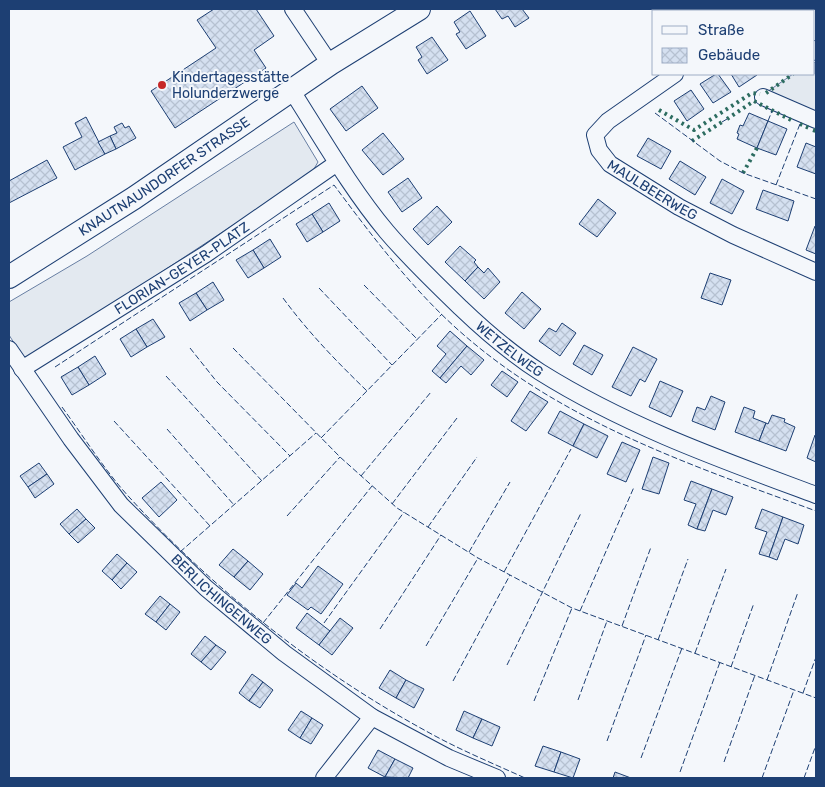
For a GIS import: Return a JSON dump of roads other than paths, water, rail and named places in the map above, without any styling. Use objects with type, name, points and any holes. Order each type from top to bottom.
[{"type":"main road","name":"KNAUTNAUNDORFER STRASSE","points":[[9,278],[134,198],[330,64],[419,9]]},
{"type":"street","points":[[292,9],[330,64]]},
{"type":"street","name":"MAULBEERWEG","points":[[674,75],[608,121],[595,135],[599,150],[610,164],[679,207],[733,235],[816,272]]},
{"type":"street","name":"WETZELWEG","points":[[292,91],[337,163],[386,230],[422,271],[484,330],[540,372],[628,420],[721,460],[816,495]]},
{"type":"street","points":[[763,97],[816,120]]},
{"type":"street","name":"FLORIAN-GEYER-PLATZ","points":[[22,369],[206,254],[337,163]]},
{"type":"street","name":"BERLICHINGENWEG","points":[[9,349],[70,439],[121,505],[206,588],[284,653],[372,717],[449,758],[497,778]]},
{"type":"street","points":[[324,778],[372,717]]},
{"type":"place","name":"Kindertagesstätte Holunderzwerge","points":[[162,85]]}]
